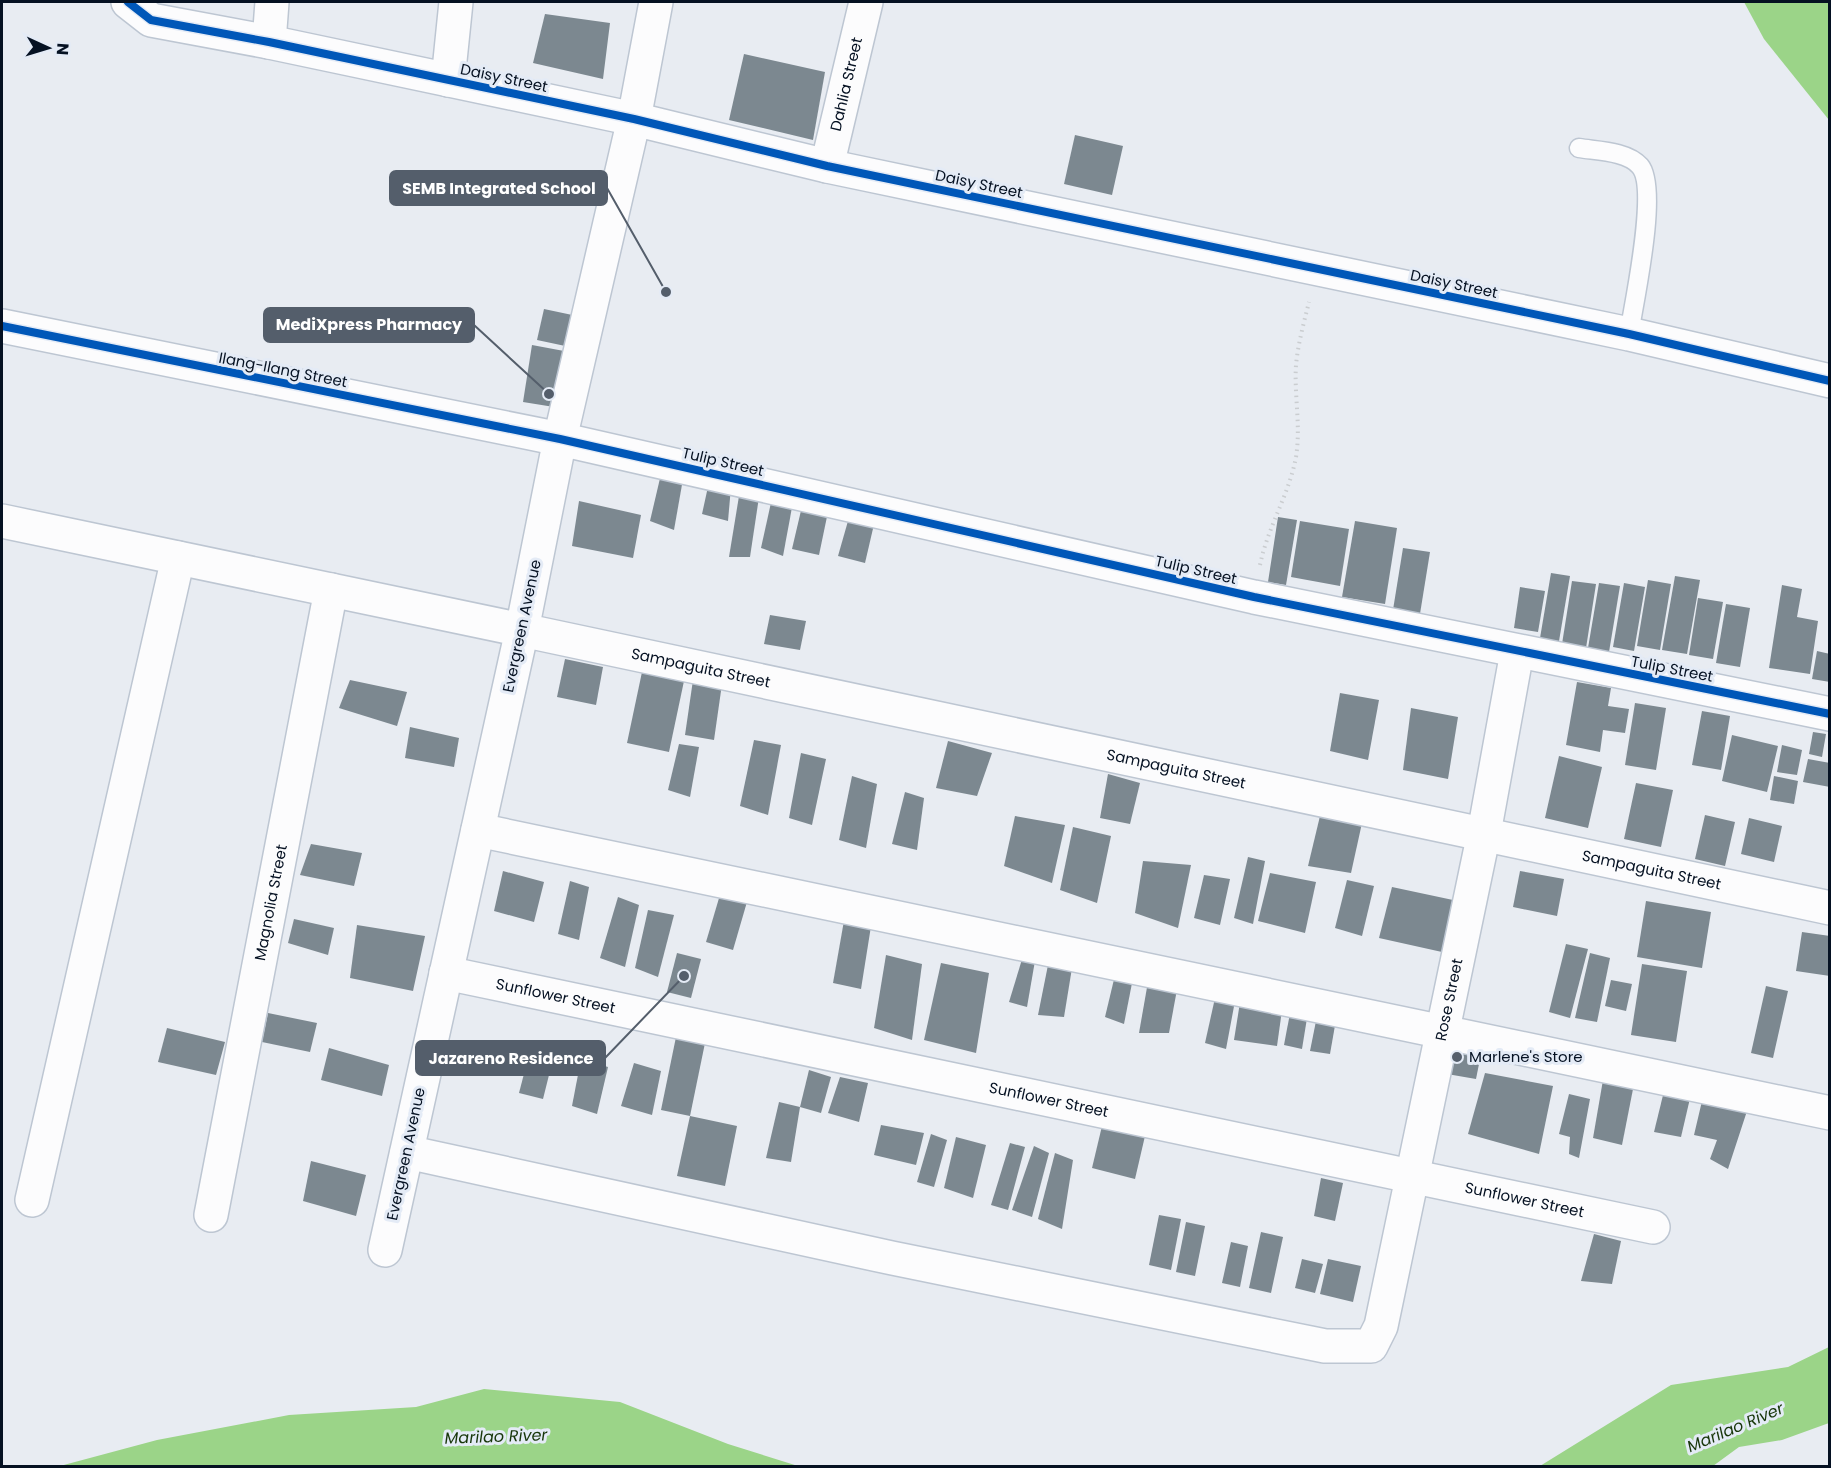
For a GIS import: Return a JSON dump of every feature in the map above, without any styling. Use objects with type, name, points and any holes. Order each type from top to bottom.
[{"type":"street","name":"Daisy Street","points":[[128,2],[151,20],[269,42],[634,119],[827,166],[1629,334],[1830,381]]},
{"type":"street","points":[[269,42],[272,2]]},
{"type":"street","points":[[448,80],[456,2]]},
{"type":"street","name":"Evergreen Avenue","points":[[385,1250],[522,630],[560,439],[634,119],[656,2]]},
{"type":"street","name":"Dahlia Street","points":[[827,166],[866,2]]},
{"type":"street","name":"Ilang-Ilang Street","points":[[2,326],[560,439]]},
{"type":"street","name":"Tulip Street","points":[[560,439],[1254,597],[1830,714]]},
{"type":"street","name":"Sampaguita Street","points":[[2,521],[1484,832],[1830,908]]},
{"type":"street","points":[[32,1200],[178,558]]},
{"type":"street","name":"Magnolia Street","points":[[211,1215],[331,590]]},
{"type":"street","name":"Rose Street","points":[[407,1152],[892,1258],[1290,1339],[1325,1346],[1371,1346],[1381,1326],[1484,832],[1517,652]]},
{"type":"street","points":[[478,830],[1830,1113]]},
{"type":"street","name":"Sunflower Street","points":[[446,973],[1411,1178],[1653,1227]]},
{"type":"lane","points":[[1579,148],[1623,156],[1640,165],[1647,179],[1647,213],[1629,334]]},
{"type":"path","points":[[1254,597],[1270,525],[1288,490],[1296,456],[1299,422],[1296,366],[1317,269]]},
{"type":"water","points":[[1744,2],[1829,2],[1829,120],[1764,39]]},
{"type":"water","name":"Marilao River","points":[[1829,1347],[1829,1423],[1782,1440],[1739,1447],[1713,1466],[1540,1466],[1671,1385],[1788,1367]]},
{"type":"water","name":"Marilao River","points":[[484,1389],[620,1402],[728,1444],[798,1466],[60,1466],[157,1440],[289,1415],[416,1407]]},
{"type":"building","points":[[545,14],[610,23],[603,79],[533,63]]},
{"type":"building","points":[[744,54],[825,72],[813,140],[729,120]]},
{"type":"building","points":[[1075,135],[1123,146],[1112,195],[1064,184]]},
{"type":"building","points":[[544,309],[577,316],[570,347],[537,340]]},
{"type":"building","points":[[532,345],[564,351],[554,407],[523,402]]},
{"type":"building","points":[[661,474],[683,479],[674,530],[650,521]]},
{"type":"building","points":[[709,482],[731,487],[728,521],[702,514]]},
{"type":"building","points":[[740,490],[759,497],[750,557],[729,557]]},
{"type":"building","points":[[772,498],[793,502],[783,556],[761,548]]},
{"type":"building","points":[[579,501],[641,515],[633,558],[572,546]]},
{"type":"building","points":[[803,502],[829,507],[819,555],[792,549]]},
{"type":"building","points":[[850,514],[875,520],[865,563],[838,556]]},
{"type":"building","points":[[1278,517],[1297,520],[1286,585],[1268,582]]},
{"type":"building","points":[[1300,521],[1349,529],[1340,586],[1291,577]]},
{"type":"building","points":[[1355,521],[1397,528],[1385,604],[1342,597]]},
{"type":"building","points":[[1403,548],[1430,552],[1419,620],[1392,616]]},
{"type":"building","points":[[1551,573],[1570,576],[1558,647],[1539,644]]},
{"type":"building","points":[[1675,576],[1700,580],[1687,654],[1662,650]]},
{"type":"building","points":[[1648,580],[1671,584],[1660,650],[1637,646]]},
{"type":"building","points":[[1572,581],[1596,584],[1586,648],[1562,644]]},
{"type":"building","points":[[1599,583],[1620,586],[1609,652],[1588,648]]},
{"type":"building","points":[[1624,583],[1645,587],[1634,651],[1613,647]]},
{"type":"building","points":[[1782,585],[1802,589],[1797,617],[1818,621],[1810,674],[1769,668]]},
{"type":"building","points":[[1520,587],[1545,591],[1538,632],[1514,628]]},
{"type":"building","points":[[1698,598],[1723,602],[1713,659],[1689,655]]},
{"type":"building","points":[[1726,604],[1750,608],[1740,667],[1716,663]]},
{"type":"building","points":[[770,615],[806,621],[800,650],[764,644]]},
{"type":"building","points":[[1817,651],[1830,654],[1830,682],[1812,679]]},
{"type":"building","points":[[565,659],[603,667],[596,705],[557,697]]},
{"type":"building","points":[[642,672],[684,681],[669,752],[627,743]]},
{"type":"building","points":[[350,680],[407,692],[397,726],[339,708]]},
{"type":"building","points":[[693,680],[722,684],[714,740],[685,735]]},
{"type":"building","points":[[1577,682],[1611,688],[1608,706],[1629,709],[1625,733],[1603,730],[1600,752],[1566,745]]},
{"type":"building","points":[[1340,693],[1379,700],[1368,760],[1330,751]]},
{"type":"building","points":[[1635,703],[1666,708],[1656,770],[1625,765]]},
{"type":"building","points":[[1411,708],[1458,717],[1448,779],[1403,770]]},
{"type":"building","points":[[1702,711],[1730,716],[1721,770],[1692,765]]},
{"type":"building","points":[[410,727],[459,738],[454,767],[405,758]]},
{"type":"building","points":[[1813,732],[1826,734],[1822,757],[1809,754]]},
{"type":"building","points":[[1732,735],[1778,746],[1767,792],[1722,781]]},
{"type":"building","points":[[754,740],[781,745],[768,815],[740,806]]},
{"type":"building","points":[[948,741],[992,753],[977,796],[936,788]]},
{"type":"building","points":[[679,744],[699,747],[690,797],[668,790]]},
{"type":"building","points":[[1782,745],[1802,750],[1797,775],[1777,772]]},
{"type":"building","points":[[801,753],[826,759],[812,825],[789,818]]},
{"type":"building","points":[[1559,756],[1602,767],[1588,828],[1545,818]]},
{"type":"building","points":[[1808,759],[1830,763],[1830,787],[1803,782]]},
{"type":"building","points":[[1108,774],[1140,783],[1130,824],[1100,818]]},
{"type":"building","points":[[852,776],[877,784],[866,848],[839,840]]},
{"type":"building","points":[[1774,776],[1798,781],[1794,804],[1770,800]]},
{"type":"building","points":[[1636,783],[1673,790],[1661,847],[1624,839]]},
{"type":"building","points":[[905,792],[924,798],[917,850],[892,844]]},
{"type":"building","points":[[1705,815],[1735,822],[1725,866],[1695,859]]},
{"type":"building","points":[[1015,816],[1065,825],[1052,883],[1004,866]]},
{"type":"building","points":[[1320,816],[1362,823],[1351,873],[1308,866]]},
{"type":"building","points":[[1749,818],[1782,826],[1774,862],[1741,854]]},
{"type":"building","points":[[1073,827],[1111,836],[1097,903],[1060,890]]},
{"type":"building","points":[[311,844],[362,853],[354,886],[300,875]]},
{"type":"building","points":[[1248,857],[1265,861],[1253,924],[1234,918]]},
{"type":"building","points":[[1143,861],[1191,865],[1178,928],[1135,913]]},
{"type":"building","points":[[503,871],[544,882],[534,922],[494,911]]},
{"type":"building","points":[[1520,871],[1564,879],[1557,916],[1513,907]]},
{"type":"building","points":[[1270,873],[1316,882],[1305,933],[1258,921]]},
{"type":"building","points":[[1204,875],[1230,879],[1220,925],[1194,918]]},
{"type":"building","points":[[1347,880],[1374,886],[1362,936],[1335,928]]},
{"type":"building","points":[[570,881],[589,887],[579,940],[558,934]]},
{"type":"building","points":[[1392,887],[1453,900],[1442,952],[1379,938]]},
{"type":"building","points":[[722,888],[749,895],[733,950],[706,942]]},
{"type":"building","points":[[618,897],[639,905],[625,967],[600,958]]},
{"type":"building","points":[[1646,901],[1711,912],[1702,968],[1637,957]]},
{"type":"building","points":[[648,910],[674,915],[658,977],[635,968]]},
{"type":"building","points":[[845,915],[872,920],[861,989],[833,983]]},
{"type":"building","points":[[294,919],[334,928],[328,955],[288,943]]},
{"type":"building","points":[[357,925],[425,936],[413,991],[350,978]]},
{"type":"building","points":[[1802,932],[1830,936],[1830,976],[1796,971]]},
{"type":"building","points":[[1566,944],[1588,949],[1570,1018],[1549,1012]]},
{"type":"building","points":[[677,953],[701,959],[691,998],[667,992]]},
{"type":"building","points":[[1590,953],[1610,958],[1597,1022],[1575,1018]]},
{"type":"building","points":[[886,955],[922,964],[912,1040],[874,1028]]},
{"type":"building","points":[[1036,955],[1027,1007],[1009,1002],[1023,956]]},
{"type":"building","points":[[1049,960],[1072,968],[1064,1017],[1038,1015]]},
{"type":"building","points":[[941,963],[989,973],[976,1053],[924,1040]]},
{"type":"building","points":[[1642,964],[1687,971],[1676,1042],[1631,1035]]},
{"type":"building","points":[[1116,971],[1133,978],[1124,1024],[1105,1017]]},
{"type":"building","points":[[1149,976],[1178,984],[1169,1033],[1139,1033]]},
{"type":"building","points":[[1611,980],[1632,984],[1626,1011],[1605,1006]]},
{"type":"building","points":[[1766,986],[1788,991],[1773,1058],[1751,1053]]},
{"type":"building","points":[[1241,996],[1283,1003],[1277,1046],[1234,1040]]},
{"type":"building","points":[[1215,998],[1235,1001],[1226,1049],[1205,1043]]},
{"type":"building","points":[[1291,1008],[1308,1012],[1302,1049],[1284,1045]]},
{"type":"building","points":[[1318,1011],[1337,1014],[1330,1054],[1310,1051]]},
{"type":"building","points":[[268,1013],[317,1023],[310,1052],[262,1042]]},
{"type":"building","points":[[167,1028],[225,1042],[216,1075],[158,1062]]},
{"type":"building","points":[[676,1037],[705,1043],[690,1116],[661,1110]]},
{"type":"building","points":[[532,1043],[555,1051],[543,1099],[519,1093]]},
{"type":"building","points":[[1452,1044],[1482,1049],[1476,1079],[1447,1074]]},
{"type":"building","points":[[329,1048],[389,1065],[382,1096],[321,1080]]},
{"type":"building","points":[[581,1059],[608,1067],[597,1114],[572,1106]]},
{"type":"building","points":[[634,1063],[661,1071],[652,1115],[621,1106]]},
{"type":"building","points":[[809,1070],[831,1077],[821,1113],[800,1107]]},
{"type":"building","points":[[1485,1073],[1553,1086],[1539,1154],[1468,1134]]},
{"type":"building","points":[[840,1077],[868,1083],[859,1122],[828,1113]]},
{"type":"building","points":[[1603,1080],[1634,1084],[1622,1145],[1593,1138]]},
{"type":"building","points":[[1665,1087],[1691,1094],[1681,1137],[1654,1132]]},
{"type":"building","points":[[1569,1094],[1590,1099],[1579,1158],[1569,1154],[1570,1137],[1559,1134]]},
{"type":"building","points":[[1702,1101],[1747,1111],[1728,1169],[1710,1159],[1717,1140],[1694,1135]]},
{"type":"building","points":[[779,1102],[800,1107],[791,1162],[766,1158]]},
{"type":"building","points":[[690,1116],[737,1126],[725,1186],[677,1176]]},
{"type":"building","points":[[881,1125],[924,1133],[916,1165],[874,1155]]},
{"type":"building","points":[[1102,1126],[1145,1136],[1135,1179],[1092,1168]]},
{"type":"building","points":[[931,1134],[947,1140],[934,1187],[917,1182]]},
{"type":"building","points":[[956,1137],[986,1145],[973,1198],[944,1188]]},
{"type":"building","points":[[1010,1143],[1025,1147],[1008,1210],[991,1205]]},
{"type":"building","points":[[1034,1146],[1049,1153],[1032,1217],[1012,1210]]},
{"type":"building","points":[[1055,1153],[1073,1160],[1062,1229],[1038,1219]]},
{"type":"building","points":[[311,1161],[366,1175],[356,1216],[303,1201]]},
{"type":"building","points":[[1321,1178],[1343,1183],[1335,1221],[1314,1216]]},
{"type":"building","points":[[1159,1215],[1181,1219],[1171,1270],[1149,1265]]},
{"type":"building","points":[[1186,1222],[1205,1226],[1195,1276],[1176,1272]]},
{"type":"building","points":[[1261,1232],[1283,1237],[1271,1293],[1249,1288]]},
{"type":"building","points":[[1594,1234],[1621,1241],[1612,1284],[1581,1281]]},
{"type":"building","points":[[1231,1242],[1248,1246],[1240,1287],[1222,1283]]},
{"type":"building","points":[[1302,1259],[1323,1264],[1315,1293],[1295,1288]]},
{"type":"building","points":[[1328,1259],[1361,1266],[1353,1302],[1320,1294]]},
{"type":"cycle path","points":[[128,2],[151,20],[269,42],[634,119],[827,166],[1629,334],[1830,381]]},
{"type":"cycle path","points":[[2,326],[560,439],[1254,597],[1830,714]]},
{"type":"place","name":"SEMB Integrated School","points":[[666,292]]},
{"type":"place","name":"MediXpress Pharmacy","points":[[549,394]]},
{"type":"place","name":"Jazareno Residence","points":[[684,976]]},
{"type":"place","name":"Marlene's Store","points":[[1457,1057]]}]
